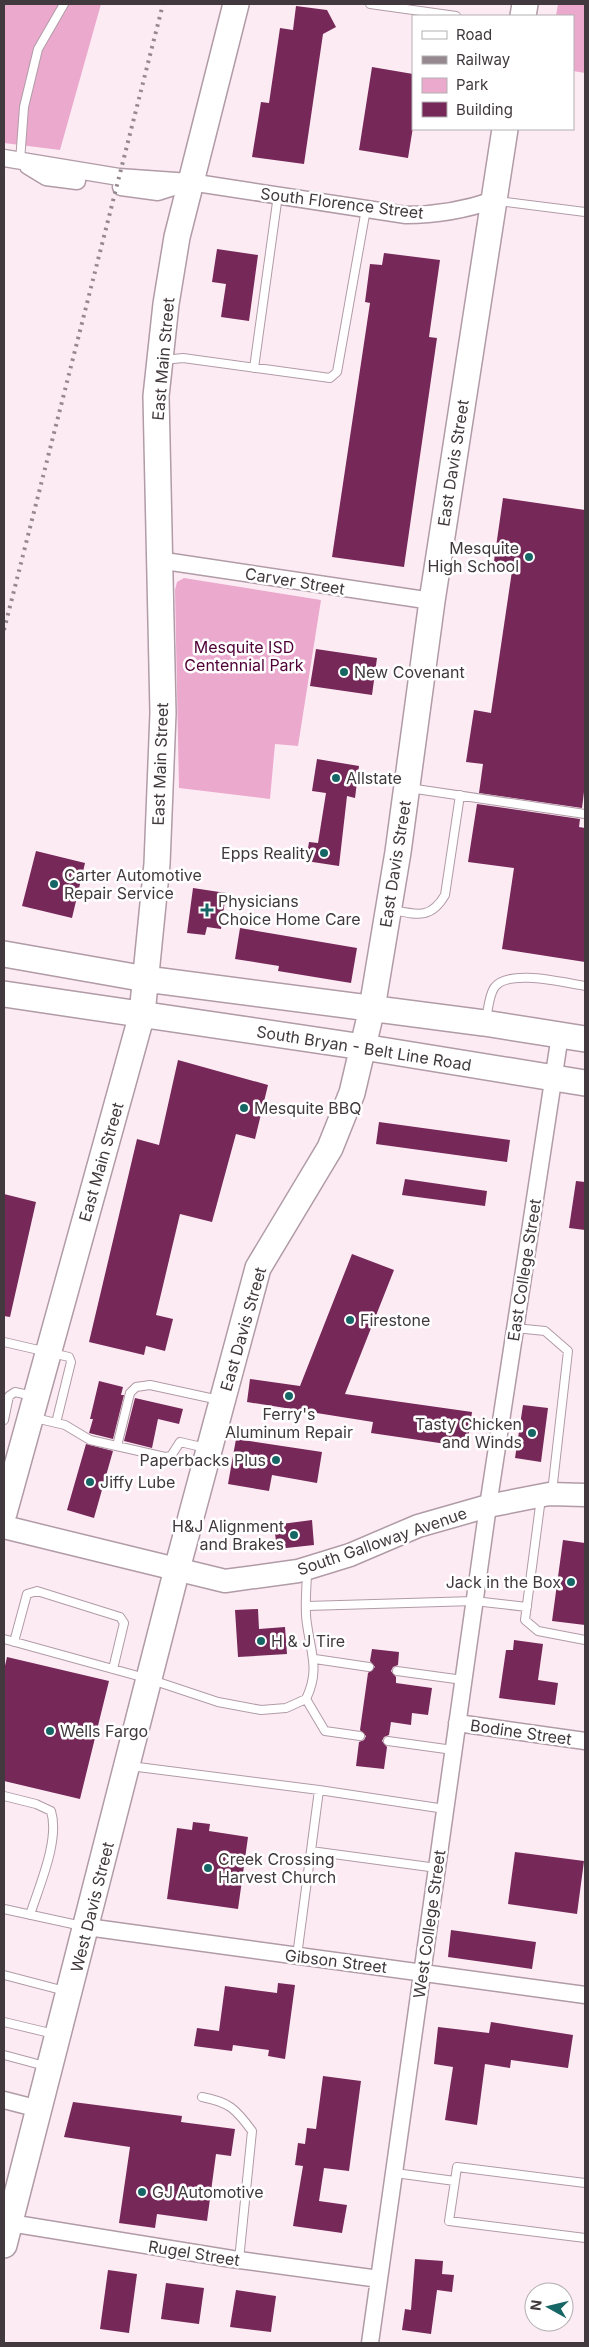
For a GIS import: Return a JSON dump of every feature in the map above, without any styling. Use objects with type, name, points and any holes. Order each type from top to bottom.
[{"type":"main road","name":"East Main Street","points":[[4,1513],[8,1477],[33,1407],[142,1014],[158,864],[163,713],[158,560],[156,396],[174,256],[190,182],[236,4]]},
{"type":"main road","name":"East Davis Street","points":[[177,1568],[258,1268],[330,1148],[352,1093],[372,1008],[406,788],[432,601],[505,130]]},
{"type":"main road","points":[[4,954],[146,979],[484,1023],[585,1039]]},
{"type":"main road","name":"South Bryan - Belt Line Road","points":[[4,994],[363,1046],[585,1083]]},
{"type":"main road","name":"South Galloway Avenue","points":[[4,1527],[224,1581],[307,1568],[350,1555],[418,1526],[488,1506],[546,1495],[585,1495]]},
{"type":"main road","name":"West Davis Street","points":[[7,2234],[177,1568]]},
{"type":"street","name":"South Florence Street","points":[[12,160],[119,177],[190,182],[406,215],[431,215],[469,208],[494,200]]},
{"type":"street","points":[[12,160],[46,177],[158,192],[190,182]]},
{"type":"street","name":"Carver Street","points":[[158,560],[432,601]]},
{"type":"street","name":"East College Street","points":[[488,1506],[560,1035]]},
{"type":"street","name":"West College Street","points":[[370,2343],[488,1506]]},
{"type":"street","name":"Bodine Street","points":[[457,1723],[585,1741]]},
{"type":"street","name":"Gibson Street","points":[[86,1927],[585,1995]]},
{"type":"street","points":[[4,2100],[39,2109]]},
{"type":"street","name":"Rugel Street","points":[[7,2234],[239,2260],[379,2279]]},
{"type":"lane","points":[[12,160],[38,49],[64,4]]},
{"type":"lane","points":[[370,4],[449,15]]},
{"type":"lane","points":[[254,368],[278,195]]},
{"type":"lane","points":[[494,200],[585,212]]},
{"type":"lane","points":[[160,361],[183,358],[330,378],[337,372],[366,208]]},
{"type":"lane","points":[[406,788],[585,814]]},
{"type":"lane","points":[[388,910],[412,914],[429,913],[438,907],[442,901],[445,895],[460,795]]},
{"type":"lane","points":[[484,1023],[494,988],[504,980],[521,977],[585,986]]},
{"type":"lane","points":[[515,1328],[544,1332],[568,1350],[526,1620],[538,1631],[585,1640]]},
{"type":"lane","points":[[4,1342],[69,1357],[71,1362],[56,1423]]},
{"type":"lane","points":[[116,1446],[130,1393],[136,1386],[150,1385],[222,1400]]},
{"type":"lane","points":[[4,1420],[9,1396],[15,1392],[56,1423],[65,1425],[90,1440],[165,1457],[171,1456],[180,1442],[209,1448]]},
{"type":"lane","points":[[4,1639],[149,1679],[218,1702],[261,1710],[286,1708],[306,1699],[314,1683],[314,1659],[306,1622],[307,1568]]},
{"type":"lane","points":[[14,1642],[27,1594],[37,1591],[120,1617],[124,1623],[113,1669]]},
{"type":"lane","points":[[307,1606],[474,1601],[527,1607]]},
{"type":"lane","points":[[314,1659],[369,1667]]},
{"type":"lane","points":[[397,1671],[463,1680]]},
{"type":"lane","points":[[306,1699],[325,1731],[360,1736]]},
{"type":"lane","points":[[388,1741],[453,1750]]},
{"type":"lane","points":[[128,1766],[319,1790],[444,1809]]},
{"type":"lane","points":[[297,1956],[319,1790]]},
{"type":"lane","points":[[4,1796],[36,1804],[51,1811],[55,1824],[52,1843],[30,1915]]},
{"type":"lane","points":[[311,1851],[437,1868]]},
{"type":"lane","points":[[4,1909],[86,1927]]},
{"type":"lane","points":[[4,1975],[70,1992]]},
{"type":"lane","points":[[4,2022],[58,2035]]},
{"type":"lane","points":[[4,2055],[50,2067]]},
{"type":"lane","points":[[202,2097],[218,2100],[236,2109],[252,2131],[239,2260]]},
{"type":"lane","points":[[585,2183],[457,2167],[450,2220],[585,2238]]},
{"type":"lane","points":[[395,2173],[455,2180]]},
{"type":"green space","points":[[4,4],[101,4],[60,150],[4,143]]},
{"type":"green space","points":[[558,4],[585,4],[585,73],[574,71],[574,15],[556,15]]},
{"type":"green space","name":"Mesquite ISD Centennial Park","points":[[184,578],[321,600],[298,746],[275,744],[270,799],[179,788],[175,590],[177,582]]},
{"type":"building","points":[[296,6],[327,10],[336,27],[323,34],[304,164],[252,157],[261,102],[269,103],[280,28],[293,30]]},
{"type":"building","points":[[372,67],[412,74],[413,130],[408,158],[359,150]]},
{"type":"building","points":[[217,249],[258,255],[249,321],[221,317],[226,284],[212,282]]},
{"type":"building","points":[[384,253],[440,260],[429,337],[437,338],[404,567],[332,557],[370,303],[365,302],[370,264],[382,265]]},
{"type":"building","points":[[503,498],[585,510],[585,784],[582,808],[479,793],[483,764],[466,762],[474,710],[491,713],[512,571],[493,568]]},
{"type":"building","name":"New Covenant","points":[[316,649],[377,658],[372,695],[310,686]]},
{"type":"building","points":[[317,759],[359,766],[355,798],[347,796],[339,866],[306,861],[309,842],[318,843],[326,793],[312,791]]},
{"type":"building","points":[[477,804],[580,819],[579,827],[585,828],[585,962],[502,949],[514,868],[468,862]]},
{"type":"building","name":"Carter Automotive Repair Service","points":[[36,851],[85,863],[72,918],[22,906]]},
{"type":"building","name":"Physicians Choice Home Care","points":[[193,888],[226,893],[221,929],[207,927],[205,935],[187,933]]},
{"type":"building","points":[[240,928],[357,948],[351,983],[278,971],[279,966],[235,959]]},
{"type":"building","points":[[178,1060],[268,1085],[255,1139],[236,1134],[212,1222],[180,1214],[156,1315],[173,1319],[165,1351],[146,1346],[144,1355],[89,1342],[137,1139],[159,1145]]},
{"type":"building","points":[[379,1122],[510,1140],[507,1162],[376,1144]]},
{"type":"building","points":[[405,1179],[487,1191],[485,1206],[402,1195]]},
{"type":"building","points":[[576,1181],[585,1182],[585,1230],[569,1228]]},
{"type":"building","points":[[4,1194],[36,1202],[10,1317],[4,1316]]},
{"type":"building","points":[[352,1254],[394,1270],[345,1394],[472,1412],[467,1447],[371,1433],[373,1422],[247,1402],[250,1379],[300,1386]]},
{"type":"building","points":[[99,1381],[123,1387],[121,1395],[124,1395],[113,1439],[89,1433],[93,1419],[90,1419]]},
{"type":"building","points":[[135,1398],[183,1409],[179,1424],[158,1419],[152,1448],[124,1441]]},
{"type":"building","name":"Tasty Chicken and Winds","points":[[523,1405],[548,1408],[541,1462],[515,1458]]},
{"type":"building","name":"Paperbacks Plus","points":[[236,1439],[322,1452],[317,1483],[272,1475],[269,1491],[228,1484]]},
{"type":"building","name":"Jiffy Lube","points":[[86,1444],[113,1451],[94,1518],[67,1510]]},
{"type":"building","name":"H&J Alignment and Brakes","points":[[312,1520],[314,1545],[277,1549],[274,1525]]},
{"type":"building","name":"Jack in the Box","points":[[563,1540],[585,1543],[585,1625],[552,1621]]},
{"type":"building","name":"H & J Tire","points":[[258,1609],[259,1629],[285,1627],[287,1654],[238,1657],[235,1610]]},
{"type":"building","points":[[514,1640],[543,1644],[538,1680],[558,1683],[555,1705],[499,1698],[506,1650],[513,1650]]},
{"type":"building","points":[[372,1649],[399,1652],[398,1665],[393,1667],[391,1671],[396,1677],[396,1683],[432,1688],[428,1715],[412,1713],[411,1725],[391,1722],[389,1735],[384,1737],[382,1741],[387,1747],[384,1769],[356,1766],[359,1742],[364,1740],[366,1736],[360,1730],[368,1673],[375,1667],[370,1661]]},
{"type":"building","name":"Wells Fargo","points":[[7,1657],[109,1681],[80,1799],[4,1781],[4,1670]]},
{"type":"building","name":"Creek Crossing Harvest Church","points":[[193,1822],[210,1824],[209,1831],[248,1837],[238,1909],[167,1899],[177,1828],[192,1830]]},
{"type":"building","points":[[515,1852],[584,1861],[577,1914],[508,1904]]},
{"type":"building","points":[[451,1930],[536,1942],[532,1969],[448,1957]]},
{"type":"building","points":[[278,1983],[295,1985],[285,2059],[268,2056],[269,2050],[233,2045],[232,2051],[194,2046],[197,2028],[219,2031],[225,1986],[277,1993]]},
{"type":"building","points":[[491,2022],[573,2035],[568,2068],[511,2060],[510,2068],[485,2064],[477,2125],[445,2120],[453,2067],[434,2064],[438,2027],[489,2033]]},
{"type":"building","points":[[323,2076],[361,2081],[349,2171],[324,2168],[319,2201],[347,2205],[342,2233],[293,2226],[303,2166],[295,2165],[298,2143],[305,2144],[307,2128],[316,2129]]},
{"type":"building","points":[[73,2102],[182,2116],[181,2122],[235,2129],[231,2156],[216,2154],[207,2221],[157,2214],[155,2228],[119,2223],[130,2147],[64,2137]]},
{"type":"building","points":[[415,2259],[443,2261],[442,2274],[454,2275],[452,2292],[437,2290],[431,2334],[402,2330],[405,2309],[411,2310]]},
{"type":"building","points":[[108,2270],[137,2274],[129,2333],[100,2329]]},
{"type":"building","points":[[166,2283],[204,2288],[199,2324],[161,2319]]},
{"type":"building","points":[[236,2290],[276,2296],[271,2332],[230,2327]]},
{"type":"railway","points":[[4,630],[163,4]]},
{"type":"place","name":"Mesquite High School","points":[[529,557]]},
{"type":"place","name":"New Covenant","points":[[344,672]]},
{"type":"place","name":"Allstate","points":[[336,778]]},
{"type":"place","name":"Epps Reality","points":[[324,853]]},
{"type":"place","name":"Carter Automotive Repair Service","points":[[54,884]]},
{"type":"place","name":"Physicians Choice Home Care","points":[[207,910]]},
{"type":"place","name":"Mesquite BBQ","points":[[244,1108]]},
{"type":"place","name":"Firestone","points":[[350,1320]]},
{"type":"place","name":"Ferry's Aluminum Repair","points":[[289,1396]]},
{"type":"place","name":"Tasty Chicken and Winds","points":[[532,1433]]},
{"type":"place","name":"Paperbacks Plus","points":[[276,1460]]},
{"type":"place","name":"Jiffy Lube","points":[[90,1482]]},
{"type":"place","name":"H&J Alignment and Brakes","points":[[294,1535]]},
{"type":"place","name":"Jack in the Box","points":[[571,1582]]},
{"type":"place","name":"H & J Tire","points":[[261,1641]]},
{"type":"place","name":"Wells Fargo","points":[[50,1731]]},
{"type":"place","name":"Creek Crossing Harvest Church","points":[[208,1868]]},
{"type":"place","name":"GJ Automotive","points":[[142,2192]]}]
